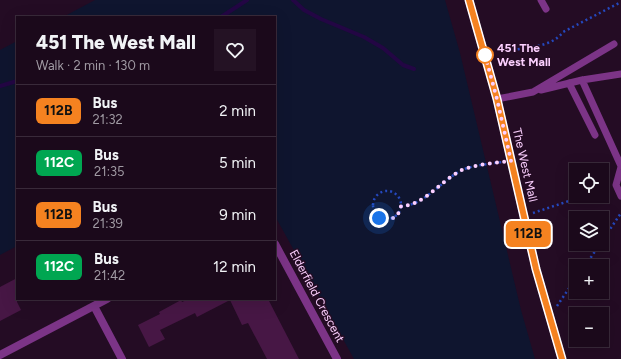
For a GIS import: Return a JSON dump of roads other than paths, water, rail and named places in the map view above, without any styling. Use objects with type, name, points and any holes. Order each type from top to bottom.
[{"type":"main road","name":"The West Mall","points":[[469,0],[497,99],[536,269],[562,359]]},
{"type":"street","name":"Elderfield Crescent","points":[[276,246],[337,359]]},
{"type":"street","points":[[0,355],[105,300]]},
{"type":"street","points":[[94,306],[122,359]]},
{"type":"lane","points":[[541,0],[546,9]]},
{"type":"lane","points":[[533,92],[614,44]]},
{"type":"lane","points":[[497,99],[582,80],[621,74]]},
{"type":"lane","points":[[582,80],[621,167],[616,185],[621,196]]},
{"type":"lane","points":[[569,83],[594,135]]},
{"type":"waterway","points":[[223,16],[247,0]]},
{"type":"waterway","points":[[293,0],[304,10],[321,19],[364,37],[383,48],[403,65],[414,69]]},
{"type":"waterway","points":[[0,86],[16,81]]},
{"type":"place","name":"451 The West Mall","points":[[485,55]]}]
